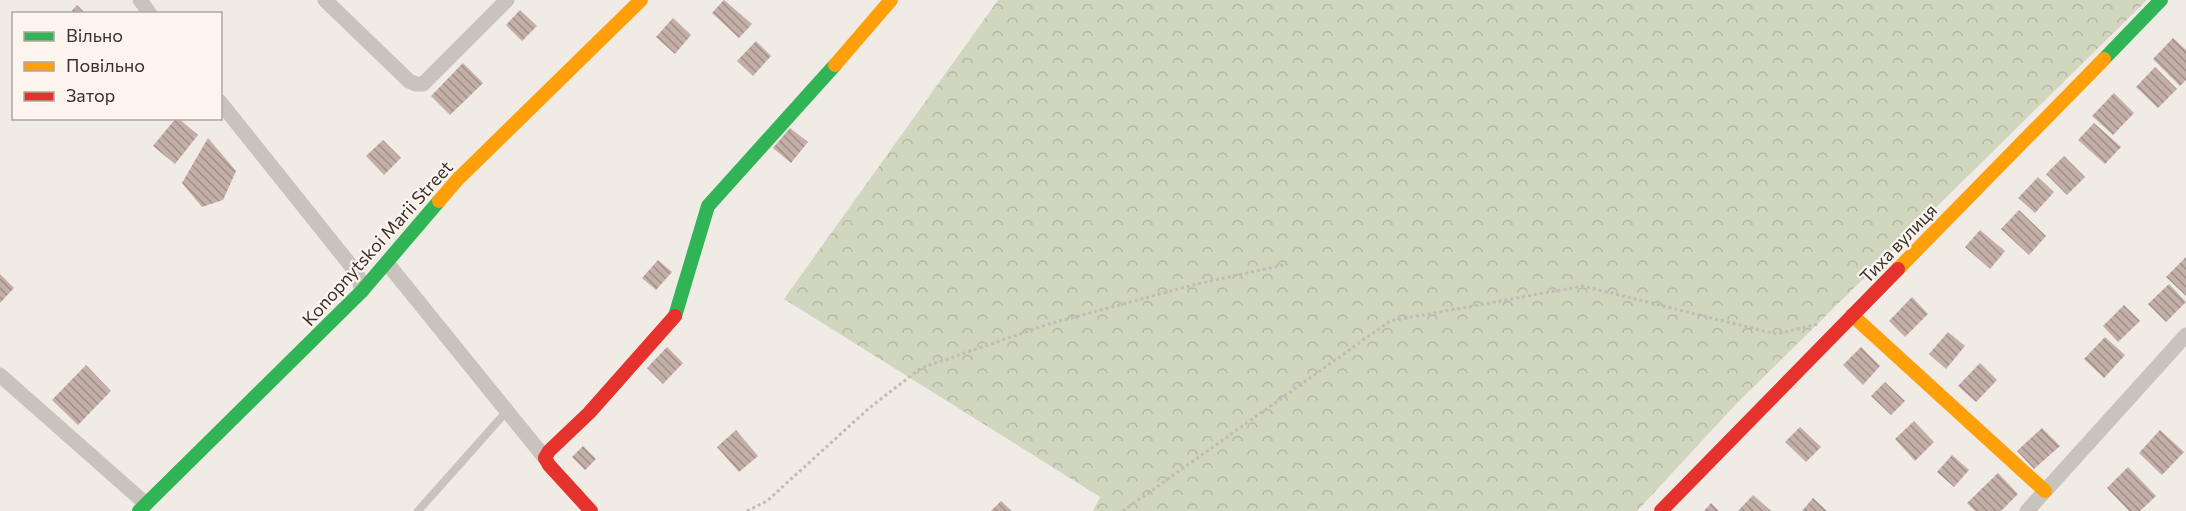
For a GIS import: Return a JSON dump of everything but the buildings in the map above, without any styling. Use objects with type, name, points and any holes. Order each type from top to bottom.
[{"type":"street","points":[[325,0],[409,81],[423,84],[507,0]]},
{"type":"street","name":"Konopnytskoi Marii Street","points":[[142,508],[362,291],[457,180],[641,0]]},
{"type":"street","points":[[545,458],[549,451],[589,413],[674,319],[708,206],[891,0]]},
{"type":"street","name":"Тиха вулиця","points":[[1661,511],[2161,0]]},
{"type":"street","points":[[222,104],[348,262],[358,276],[362,291]]},
{"type":"street","points":[[387,263],[545,458],[591,511]]},
{"type":"street","points":[[1852,315],[2045,491]]},
{"type":"street","points":[[2027,511],[2186,336]]},
{"type":"street","points":[[0,375],[142,508]]},
{"type":"lane","points":[[418,511],[507,411]]},
{"type":"path","points":[[747,511],[767,501],[868,409],[921,368],[1049,324],[1197,284],[1283,265]]},
{"type":"path","points":[[1123,511],[1390,321],[1583,286],[1776,334],[1819,323]]},
{"type":"green space","points":[[998,0],[2147,0],[1736,404],[1637,511],[1093,511],[1100,497],[784,299]]},
{"type":"traffic: fast","points":[[2104,59],[2161,0]]},
{"type":"traffic: fast","points":[[675,316],[708,206],[835,65]]},
{"type":"traffic: fast","points":[[139,511],[362,291],[439,201]]},
{"type":"traffic: slow","points":[[439,201],[457,180],[641,0]]},
{"type":"traffic: slow","points":[[835,65],[891,0]]},
{"type":"traffic: slow","points":[[1898,269],[2104,59]]},
{"type":"traffic: slow","points":[[1852,315],[2045,491]]},
{"type":"traffic: jam","points":[[1661,511],[1898,269]]},
{"type":"traffic: jam","points":[[591,511],[545,458],[549,451],[589,413],[675,316]]}]
